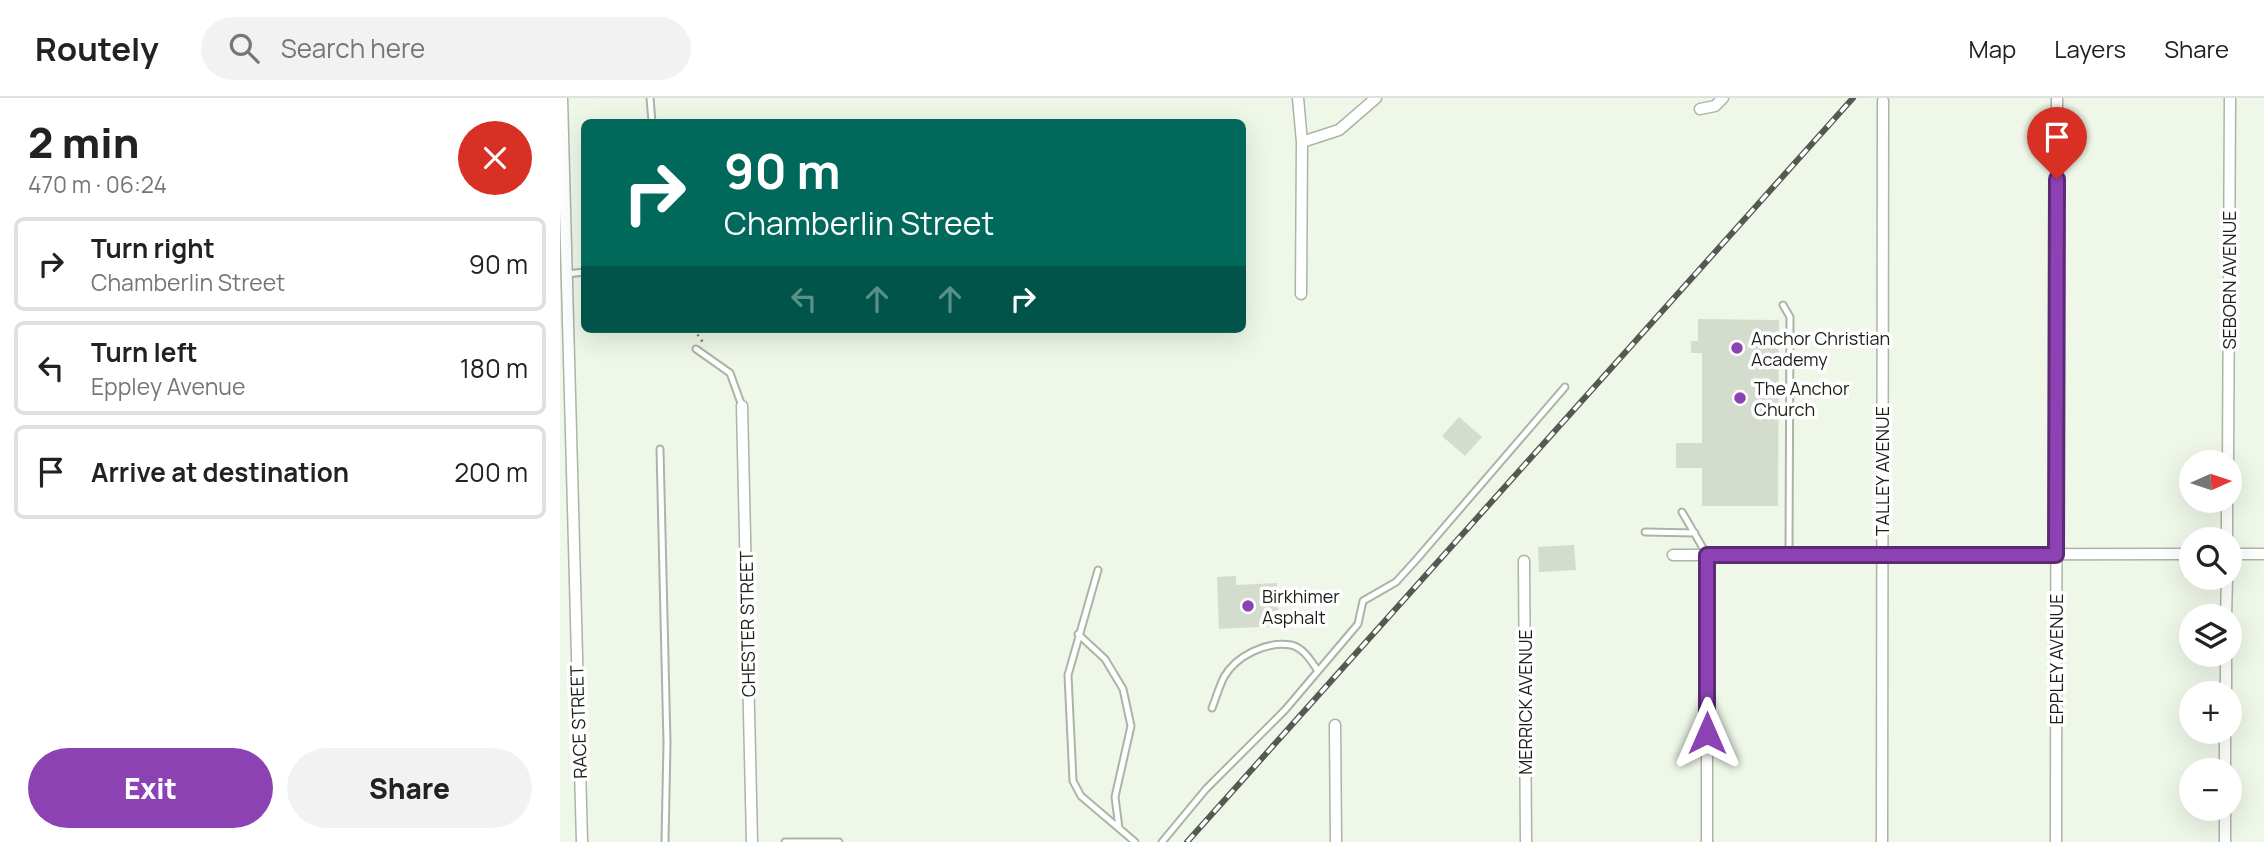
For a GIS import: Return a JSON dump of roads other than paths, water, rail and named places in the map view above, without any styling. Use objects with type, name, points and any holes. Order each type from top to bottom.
[{"type":"street","name":"RACE STREET","points":[[562,98],[563,273],[582,842]]},
{"type":"street","points":[[1298,98],[1302,142],[1301,294]]},
{"type":"street","points":[[1302,142],[1339,130],[1376,98]]},
{"type":"street","points":[[1700,109],[1715,106],[1723,98]]},
{"type":"street","name":"EPPLEY AVENUE","points":[[2056,842],[2057,98]]},
{"type":"street","name":"SEBORN AVENUE","points":[[2228,450],[2230,98]]},
{"type":"street","name":"TALLEY AVENUE","points":[[1882,842],[1884,99]]},
{"type":"street","name":"CHESTER STREET","points":[[742,406],[752,842]]},
{"type":"street","points":[[1673,555],[2179,554]]},
{"type":"street","points":[[2242,554],[2264,554]]},
{"type":"street","points":[[1707,555],[1707,842]]},
{"type":"street","name":"MERRICK AVENUE","points":[[1524,561],[1526,842]]},
{"type":"street","points":[[1335,724],[1336,842]]},
{"type":"street","points":[[2224,842],[2225,821]]},
{"type":"lane","points":[[650,98],[652,119]]},
{"type":"lane","points":[[563,273],[581,272]]},
{"type":"lane","points":[[1783,305],[1790,317],[1789,554]]},
{"type":"lane","points":[[696,349],[730,373],[742,406]]},
{"type":"lane","points":[[1162,842],[1206,789],[1285,710],[1358,624],[1363,601],[1396,582],[1565,387]]},
{"type":"lane","points":[[660,449],[659,530],[667,743],[664,842]]},
{"type":"lane","points":[[1682,512],[1707,555]]},
{"type":"lane","points":[[1645,532],[1695,533]]},
{"type":"lane","points":[[1098,570],[1068,676],[1073,781],[1082,796],[1135,842]]},
{"type":"lane","points":[[1078,634],[1105,659],[1123,689],[1131,726],[1115,797],[1120,830]]},
{"type":"lane","points":[[1212,708],[1225,676],[1242,656],[1265,647],[1291,645],[1306,653],[1318,671]]},
{"type":"lane","points":[[785,842],[839,842]]},
{"type":"railway","points":[[1187,842],[1853,98]]},
{"type":"place","name":"Anchor Christian Academy","points":[[1737,348]]},
{"type":"place","name":"The Anchor Church","points":[[1740,398]]},
{"type":"place","name":"Birkhimer Asphalt","points":[[1248,606]]}]
